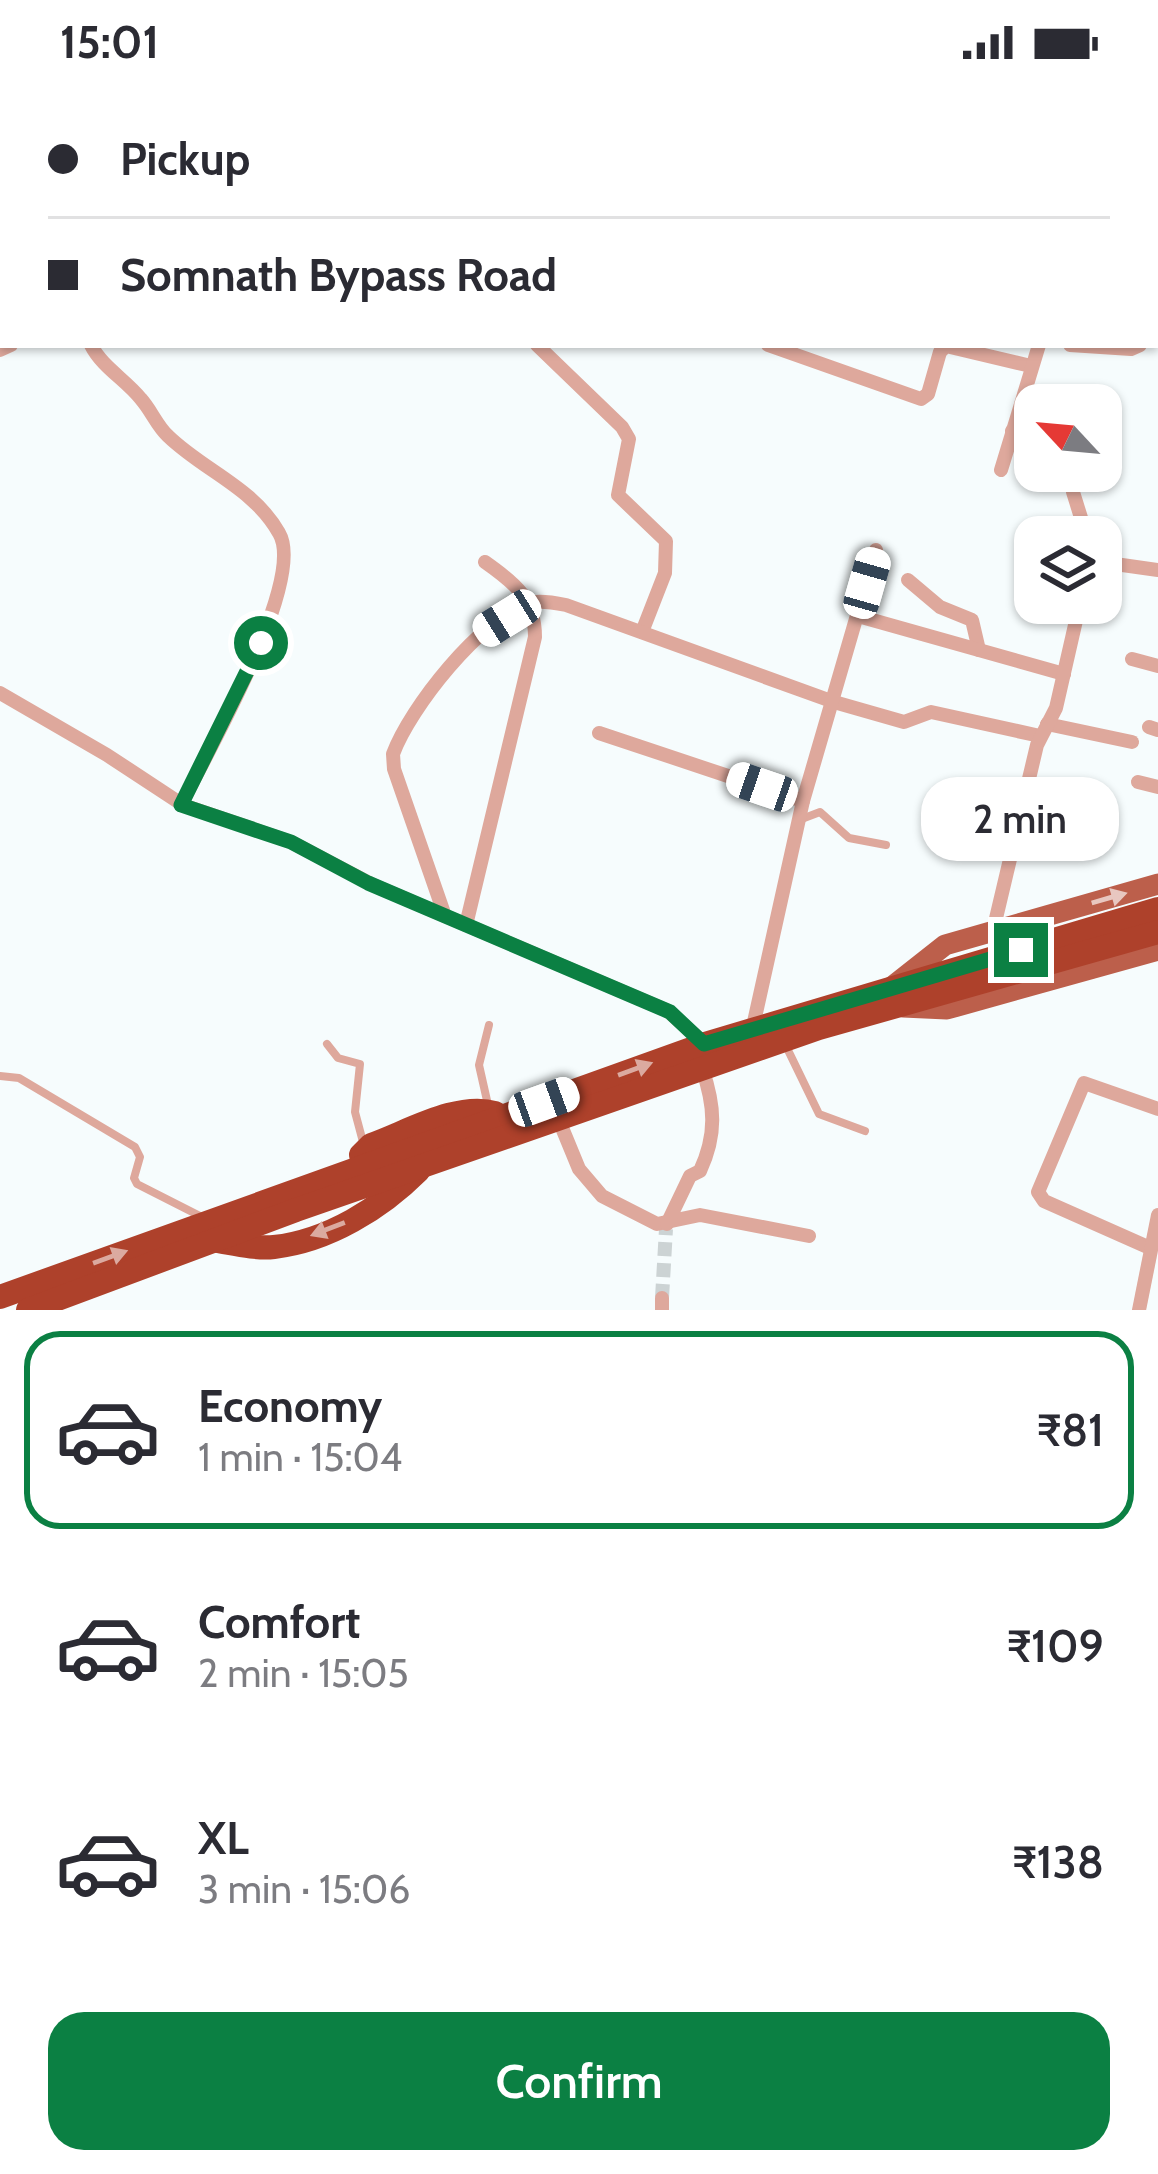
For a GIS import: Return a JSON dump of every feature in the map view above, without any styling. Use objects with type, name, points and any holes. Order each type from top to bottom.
[{"type":"highway","points":[[949,981],[1158,909]]},
{"type":"highway","points":[[0,1298],[558,1118],[752,1031],[1158,932]]},
{"type":"highway","points":[[28,1310],[360,1159],[497,1114],[703,1056],[783,1040],[890,998]]},
{"type":"main road","points":[[890,998],[945,945],[1158,884]]},
{"type":"main road","points":[[890,998],[947,1009],[1158,950]]},
{"type":"street","points":[[94,348],[142,399],[167,436],[245,492],[277,529],[286,551],[283,578],[261,643],[181,805]]},
{"type":"street","points":[[540,348],[622,427],[629,439],[619,495],[666,541],[668,558],[642,632]]},
{"type":"street","points":[[776,348],[921,399],[928,394],[942,348]]},
{"type":"street","points":[[957,348],[1031,366]]},
{"type":"street","points":[[1000,470],[1038,348]]},
{"type":"street","points":[[752,1031],[802,801],[876,550]]},
{"type":"street","points":[[466,925],[535,626],[530,603],[515,584],[485,562]]},
{"type":"street","points":[[1122,565],[1158,570]]},
{"type":"street","points":[[908,580],[937,606],[972,620],[979,650]]},
{"type":"street","points":[[445,916],[394,769],[393,754],[454,661],[484,632],[530,603],[561,603],[834,702],[904,722],[928,712],[1132,742]]},
{"type":"street","points":[[858,616],[1064,674]]},
{"type":"street","points":[[993,931],[1075,624]]},
{"type":"street","points":[[1132,659],[1158,666]]},
{"type":"street","points":[[0,693],[181,805],[291,842],[368,883],[670,1012],[703,1056],[714,1105],[710,1145],[700,1171],[690,1176],[667,1227]]},
{"type":"street","points":[[599,733],[802,801]]},
{"type":"street","points":[[1138,782],[1158,787]]},
{"type":"street","points":[[1150,1248],[1044,1201],[1038,1192],[1084,1083],[1158,1109]]},
{"type":"street","points":[[558,1118],[588,1183],[647,1220],[667,1227],[688,1215],[700,1215],[809,1236]]},
{"type":"street","points":[[1139,1310],[1158,1215]]},
{"type":"lane","points":[[798,820],[820,812],[849,838],[886,844]]},
{"type":"lane","points":[[489,1025],[479,1065],[497,1114]]},
{"type":"lane","points":[[783,1040],[819,1114],[865,1131]]},
{"type":"lane","points":[[327,1044],[338,1058],[360,1064],[355,1112],[360,1159]]},
{"type":"lane","points":[[0,1076],[19,1078],[135,1147],[140,1157],[134,1178],[137,1184],[212,1230]]},
{"type":"tunnel","points":[[662,1298],[666,1229]]},
{"type":"route","points":[[261,643],[181,805],[291,842],[368,883],[670,1012],[704,1044],[1021,950]]}]
